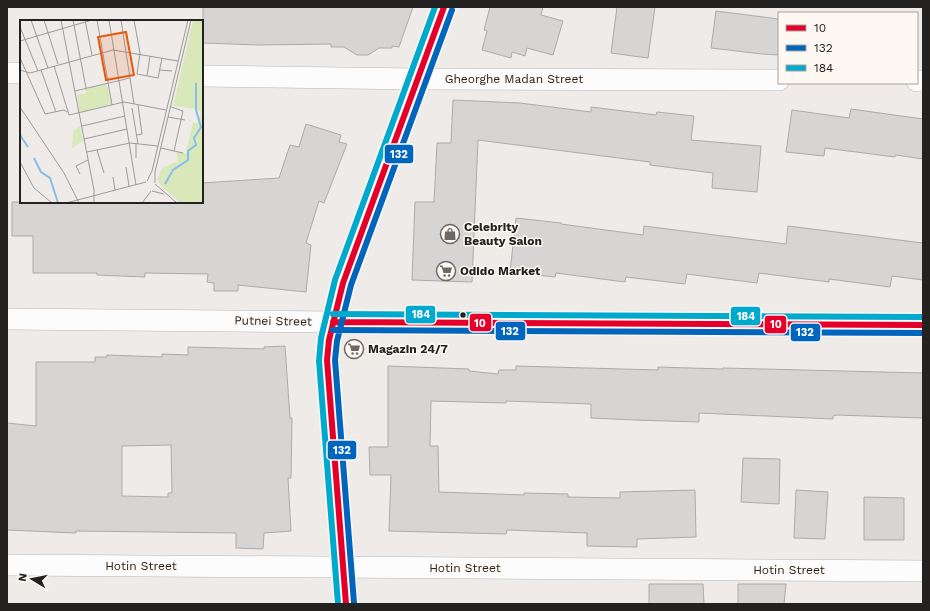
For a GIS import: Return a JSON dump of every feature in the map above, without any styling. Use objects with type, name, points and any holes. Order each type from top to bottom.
[{"type":"street","points":[[346,604],[327,360],[329,340],[343,284],[444,7]]},
{"type":"street","points":[[7,73],[20,73]]},
{"type":"street","name":"Gheorghe Madan Street","points":[[203,76],[418,79],[778,80]]},
{"type":"street","name":"Putnei Street","points":[[7,319],[923,325]]},
{"type":"street","name":"Hotin Street","points":[[7,565],[923,571]]},
{"type":"building","points":[[203,7],[413,7],[399,47],[392,46],[392,48],[379,48],[368,55],[357,55],[344,47],[331,47],[331,44],[258,45],[203,43]]},
{"type":"building","points":[[490,7],[543,7],[541,15],[563,21],[553,55],[527,48],[525,56],[512,52],[511,58],[482,50],[487,31],[484,30]]},
{"type":"building","points":[[617,7],[655,7],[648,58],[611,53]]},
{"type":"building","points":[[716,11],[778,19],[778,55],[711,48]]},
{"type":"building","points":[[453,100],[520,103],[591,112],[591,107],[656,115],[657,112],[694,116],[691,140],[761,146],[757,192],[712,188],[713,173],[650,165],[650,162],[478,140],[472,282],[412,280],[415,202],[434,202],[437,143],[451,143]]},
{"type":"building","points":[[851,109],[923,119],[923,159],[825,148],[824,156],[786,152],[792,110],[849,118]]},
{"type":"building","points":[[306,124],[341,135],[339,142],[347,144],[324,203],[319,201],[306,243],[311,245],[306,292],[238,285],[238,291],[214,291],[214,283],[207,282],[208,274],[145,273],[145,277],[97,275],[97,273],[33,273],[33,236],[12,236],[12,202],[203,203],[203,183],[279,178],[290,145],[299,147]]},
{"type":"building","points":[[516,218],[643,235],[644,226],[786,244],[788,226],[923,243],[923,280],[892,276],[890,287],[829,279],[829,282],[759,273],[757,283],[687,274],[685,284],[626,277],[625,282],[556,273],[555,277],[510,272]]},
{"type":"building","points":[[285,346],[290,418],[292,418],[291,478],[288,478],[291,531],[264,533],[263,549],[236,548],[236,533],[76,531],[76,533],[7,530],[7,423],[36,426],[36,362],[95,362],[95,357],[107,357],[107,355],[162,357],[162,354],[188,355],[188,347],[264,349],[264,347]],"holes":[[[171,445],[172,493],[168,493],[168,497],[122,496],[122,446]]]},
{"type":"building","points":[[388,366],[469,369],[469,371],[498,374],[499,370],[516,370],[516,366],[658,370],[658,367],[723,368],[923,373],[923,418],[837,415],[833,416],[833,419],[699,413],[699,422],[634,420],[591,418],[591,404],[506,401],[506,403],[431,401],[430,446],[438,446],[439,492],[524,495],[524,493],[568,494],[568,497],[620,498],[620,492],[695,490],[696,537],[637,539],[637,547],[587,546],[587,533],[507,530],[506,534],[389,531],[391,475],[370,475],[369,447],[388,447]]},
{"type":"building","points":[[743,458],[780,459],[779,504],[741,502]]},
{"type":"building","points":[[796,490],[828,492],[825,539],[794,538]]},
{"type":"building","points":[[864,497],[904,498],[904,540],[864,540]]},
{"type":"building","points":[[649,584],[703,584],[704,604],[649,604]]},
{"type":"building","points":[[738,584],[786,584],[784,604],[738,604]]},
{"type":"transit line","name":"184","points":[[338,604],[319,361],[321,338],[335,280],[435,7]]},
{"type":"transit line","name":"10","points":[[346,604],[327,360],[329,340],[343,283],[444,7]]},
{"type":"transit line","name":"132","points":[[354,603],[335,360],[337,341],[351,285],[452,10]]},
{"type":"transit line","name":"184","points":[[333,314],[923,317]]},
{"type":"transit line","name":"10","points":[[333,322],[923,325]]},
{"type":"transit line","name":"132","points":[[333,330],[923,333]]},
{"type":"place","name":"Celebrity Beauty Salon","points":[[450,234]]},
{"type":"place","name":"Odido Market","points":[[446,271]]},
{"type":"place","name":"Magazin 24/7","points":[[354,349]]}]
